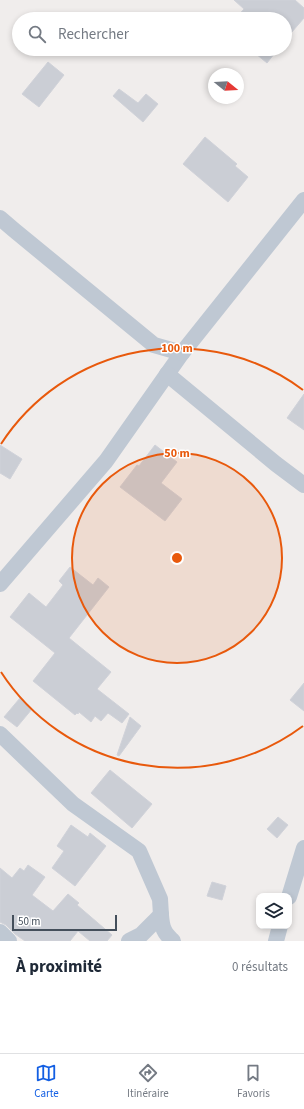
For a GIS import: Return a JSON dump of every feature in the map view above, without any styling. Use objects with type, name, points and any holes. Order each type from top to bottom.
[{"type":"street","points":[[0,584],[106,461],[182,353],[304,200]]},
{"type":"street","points":[[0,218],[154,345],[182,353]]},
{"type":"street","points":[[168,374],[276,464],[304,485]]},
{"type":"street","points":[[0,734],[73,804],[139,851],[160,899],[162,925],[166,935],[173,941]]},
{"type":"street","points":[[290,893],[304,848]]},
{"type":"street","points":[[129,941],[141,935],[161,915]]},
{"type":"street","points":[[276,941],[279,929]]},
{"type":"street","points":[[0,932],[9,941]]},
{"type":"building","points":[[234,0],[295,0],[304,8],[304,18],[292,32],[292,12],[241,12],[244,9]]},
{"type":"building","points":[[258,56],[272,56],[267,63]]},
{"type":"building","points":[[48,62],[64,75],[39,107],[22,94]]},
{"type":"building","points":[[119,89],[138,103],[146,94],[158,104],[143,122],[113,96]]},
{"type":"building","points":[[205,137],[237,164],[235,166],[248,177],[228,202],[183,164]]},
{"type":"building","points":[[304,394],[304,430],[287,418]]},
{"type":"building","points":[[0,445],[22,459],[10,479],[0,473]]},
{"type":"building","points":[[155,445],[177,462],[161,483],[182,499],[165,521],[120,487]]},
{"type":"building","points":[[70,567],[93,585],[98,578],[109,587],[69,638],[111,672],[97,689],[129,714],[122,723],[108,713],[101,721],[95,716],[91,722],[79,712],[75,715],[33,681],[55,653],[10,617],[29,593],[46,607],[63,585],[59,581]]},
{"type":"building","points":[[304,683],[304,711],[290,700]]},
{"type":"building","points":[[20,698],[32,709],[17,727],[4,717]]},
{"type":"building","points":[[130,717],[141,726],[119,756],[117,755]]},
{"type":"building","points":[[110,770],[152,804],[132,828],[91,793]]},
{"type":"building","points":[[278,817],[288,825],[277,838],[267,829]]},
{"type":"building","points":[[71,825],[88,837],[90,833],[106,846],[75,886],[52,868],[64,851],[57,846]]},
{"type":"building","points":[[28,865],[45,877],[32,895],[53,911],[68,894],[79,903],[77,905],[112,935],[107,941],[90,941],[78,931],[70,941],[25,941],[6,925],[0,922],[0,868],[12,878],[20,868],[24,871]]},
{"type":"building","points":[[212,882],[226,886],[222,900],[207,896]]}]
